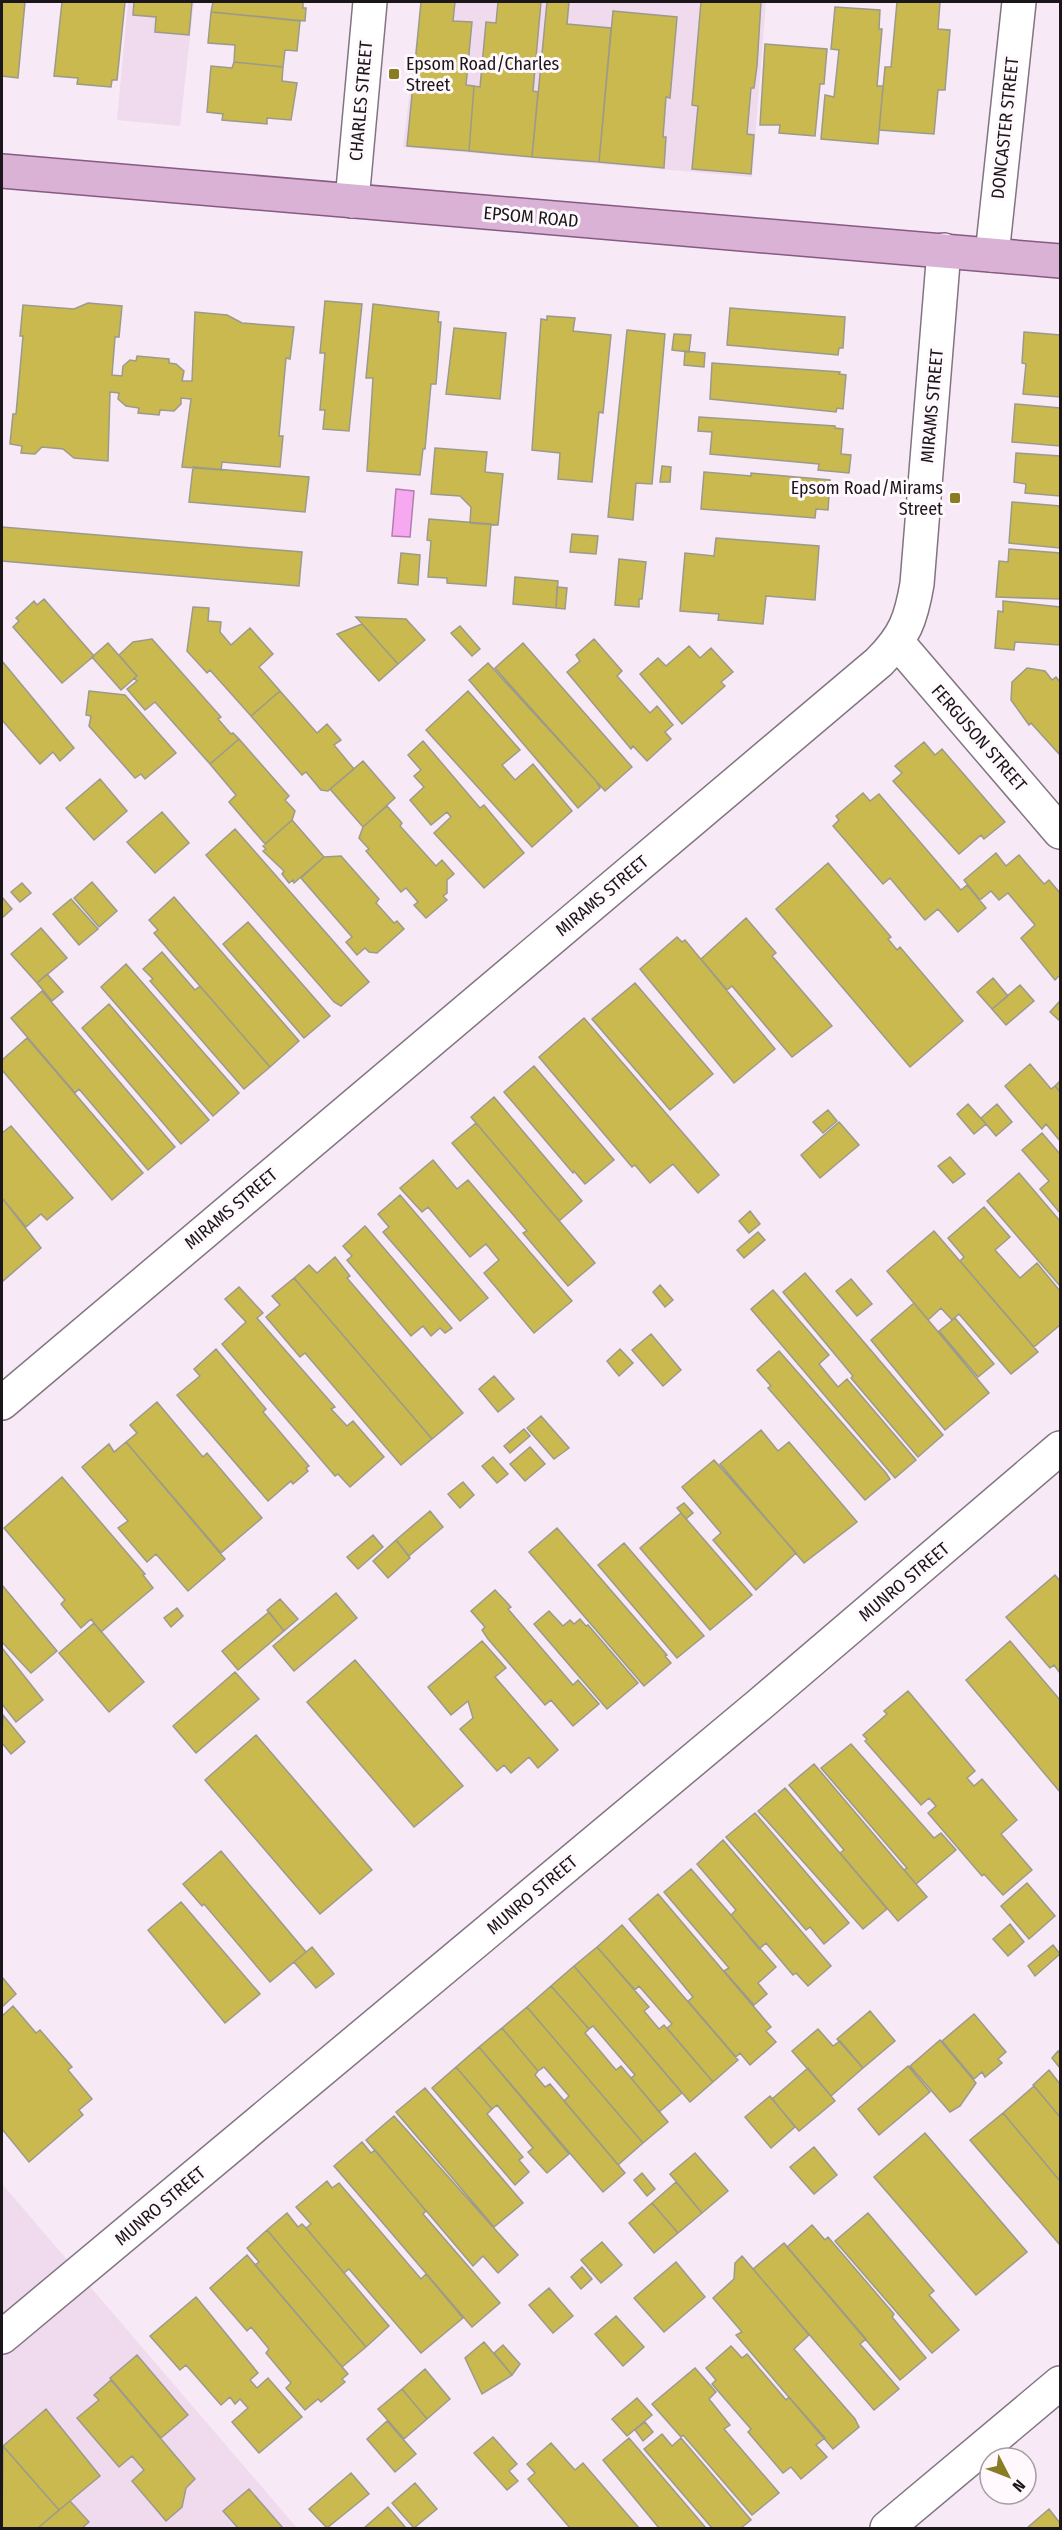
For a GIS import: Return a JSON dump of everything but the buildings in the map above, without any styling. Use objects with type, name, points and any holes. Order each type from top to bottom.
[{"type":"main road","name":"EPSOM ROAD","points":[[2,171],[1060,261]]},
{"type":"street","name":"CHARLES STREET","points":[[352,201],[370,2]]},
{"type":"street","name":"DONCASTER STREET","points":[[992,255],[1019,2]]},
{"type":"street","name":"MIRAMS STREET","points":[[2,1403],[879,662],[898,643],[912,614],[917,584],[944,250]]},
{"type":"street","name":"FERGUSON STREET","points":[[898,643],[1060,832]]},
{"type":"street","name":"MUNRO STREET","points":[[2,2337],[732,1728],[1060,1448]]},
{"type":"street","points":[[887,2529],[1060,2383]]},
{"type":"shaded area","points":[[128,2],[194,2],[180,126],[117,120]]},
{"type":"shaded area","points":[[421,2],[766,2],[752,177],[403,147]]},
{"type":"shaded area","points":[[396,489],[414,491],[410,537],[392,536]]},
{"type":"shaded area","points":[[2,2184],[297,2528],[2,2528]]},
{"type":"place","name":"Epsom Road/Charles Street","points":[[394,74]]},
{"type":"place","name":"Epsom Road/Mirams Street","points":[[955,498]]}]
